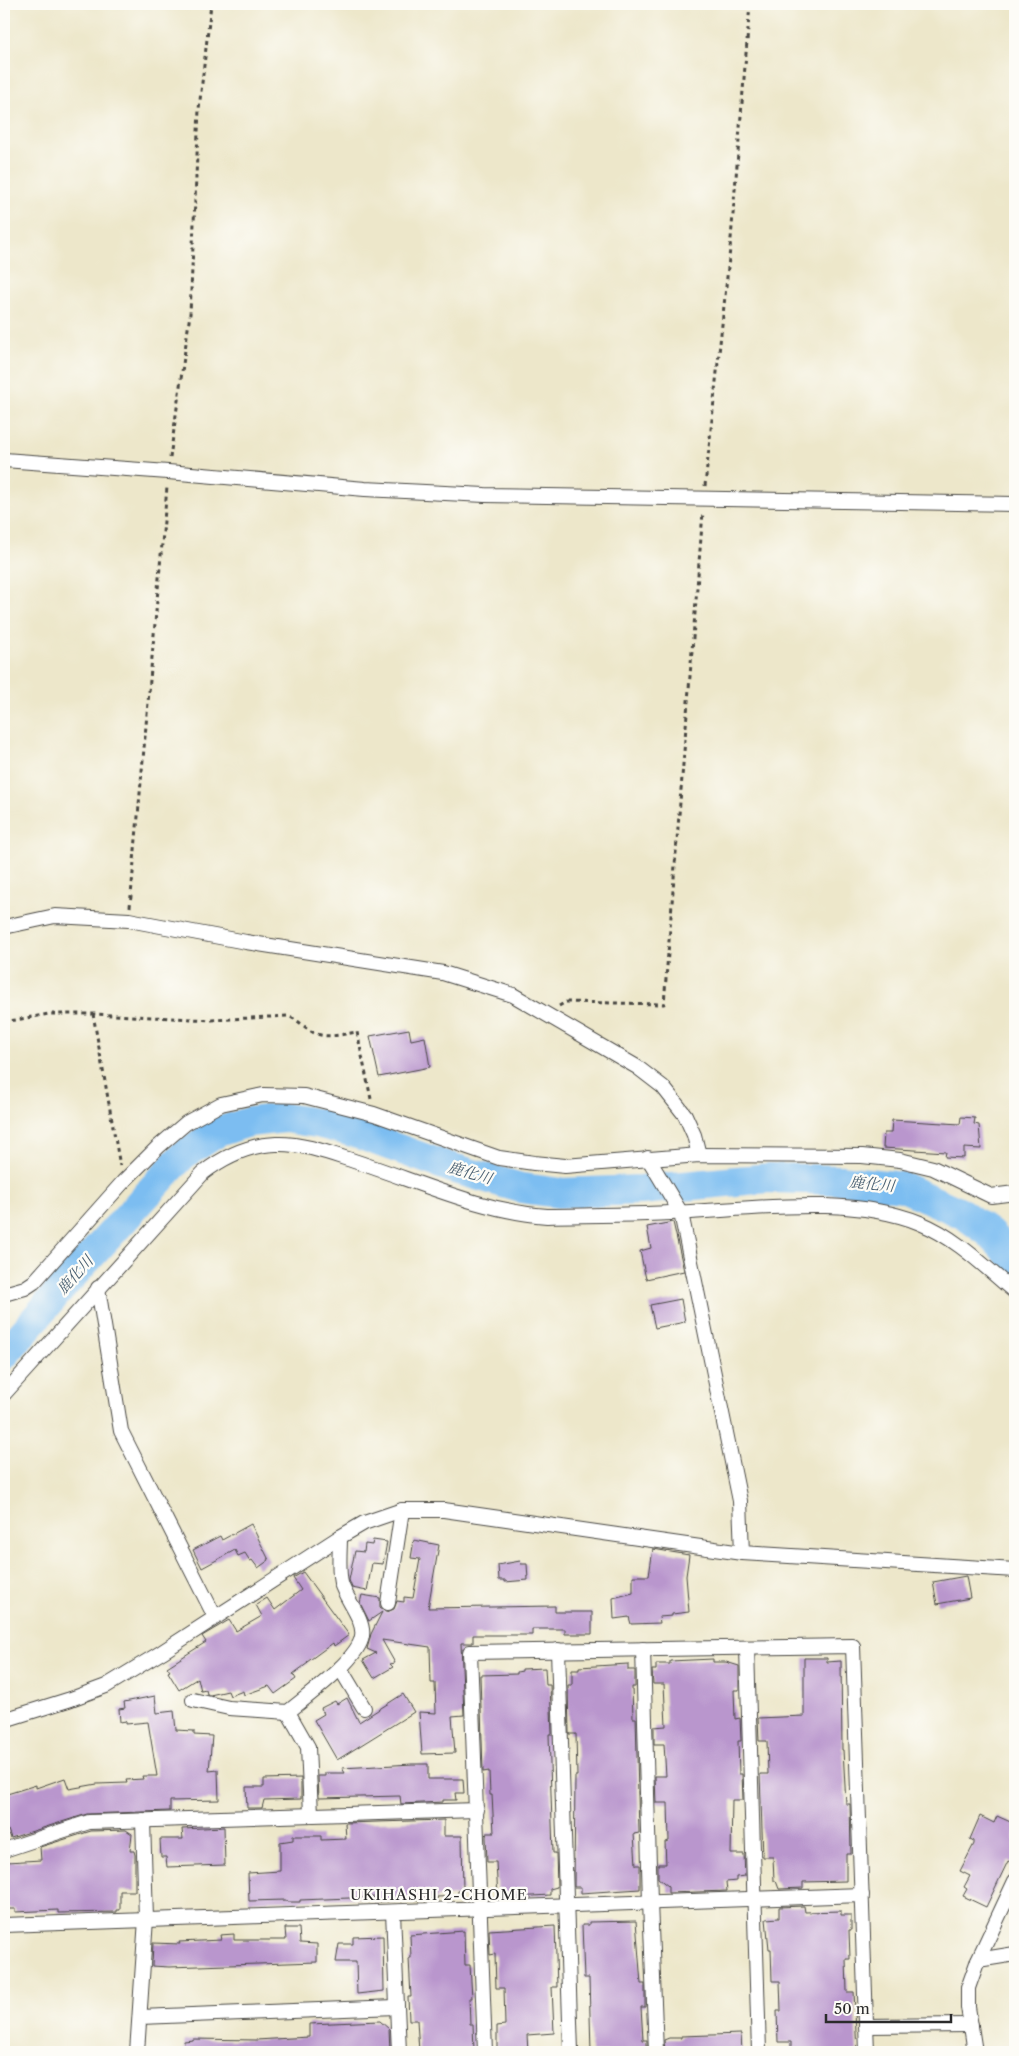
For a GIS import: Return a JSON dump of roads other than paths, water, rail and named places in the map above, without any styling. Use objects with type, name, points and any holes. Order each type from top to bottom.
[{"type":"street","points":[[4,460],[365,489],[485,495],[1015,504]]},
{"type":"street","points":[[4,927],[55,916],[129,920],[246,942],[443,973],[513,995],[637,1067],[664,1087],[685,1115],[694,1135],[699,1155]]},
{"type":"street","points":[[4,1294],[25,1288],[34,1282],[123,1182],[158,1147],[186,1123],[221,1104],[263,1095],[304,1096],[374,1114],[499,1158],[565,1166],[650,1162],[699,1155],[862,1156],[900,1160],[933,1168],[990,1196],[1015,1193]]},
{"type":"street","points":[[4,1394],[203,1173],[244,1149],[268,1145],[292,1145],[324,1152],[384,1170],[454,1196],[530,1214],[547,1216],[834,1207],[857,1208],[903,1217],[944,1235],[964,1249],[1015,1292]]},
{"type":"street","points":[[650,1162],[681,1213],[740,1500],[742,1553]]},
{"type":"street","points":[[98,1288],[121,1431],[215,1617]]},
{"type":"street","points":[[388,1603],[402,1510]]},
{"type":"street","points":[[4,1720],[106,1686],[340,1537],[364,1523],[402,1510],[444,1510],[742,1553],[1015,1570]]},
{"type":"street","points":[[288,1712],[340,1668],[358,1647],[362,1635],[361,1626],[341,1581],[340,1537]]},
{"type":"street","points":[[486,2052],[470,1652],[854,1646],[867,2052]]},
{"type":"street","points":[[747,1648],[759,2052]]},
{"type":"street","points":[[643,1649],[656,2052]]},
{"type":"street","points":[[558,1650],[571,2052]]},
{"type":"street","points":[[340,1668],[364,1708]]},
{"type":"street","points":[[193,1700],[229,1708],[274,1709],[288,1712],[308,1747],[311,1814]]},
{"type":"street","points":[[4,1850],[89,1822],[477,1810]]},
{"type":"street","points":[[137,2052],[146,1919],[143,1820]]},
{"type":"street","points":[[975,2052],[970,2025],[968,1988],[978,1960],[1015,1881]]},
{"type":"street","points":[[4,1925],[862,1895]]},
{"type":"street","points":[[393,1912],[399,2052]]},
{"type":"street","points":[[978,1960],[1015,1954]]},
{"type":"street","points":[[140,2018],[396,2007]]},
{"type":"street","points":[[866,2026],[970,2025]]},
{"type":"waterway","name":"鹿化川","points":[[4,1355],[66,1283],[183,1155],[218,1132],[249,1122],[285,1118],[317,1123],[352,1132],[449,1167],[521,1188],[560,1193],[641,1190],[769,1178],[841,1180],[903,1187],[963,1214],[989,1233],[1015,1260]]},
{"type":"district","name":"UKIHASHI 2-CHOME","points":[[439,1895]]}]
